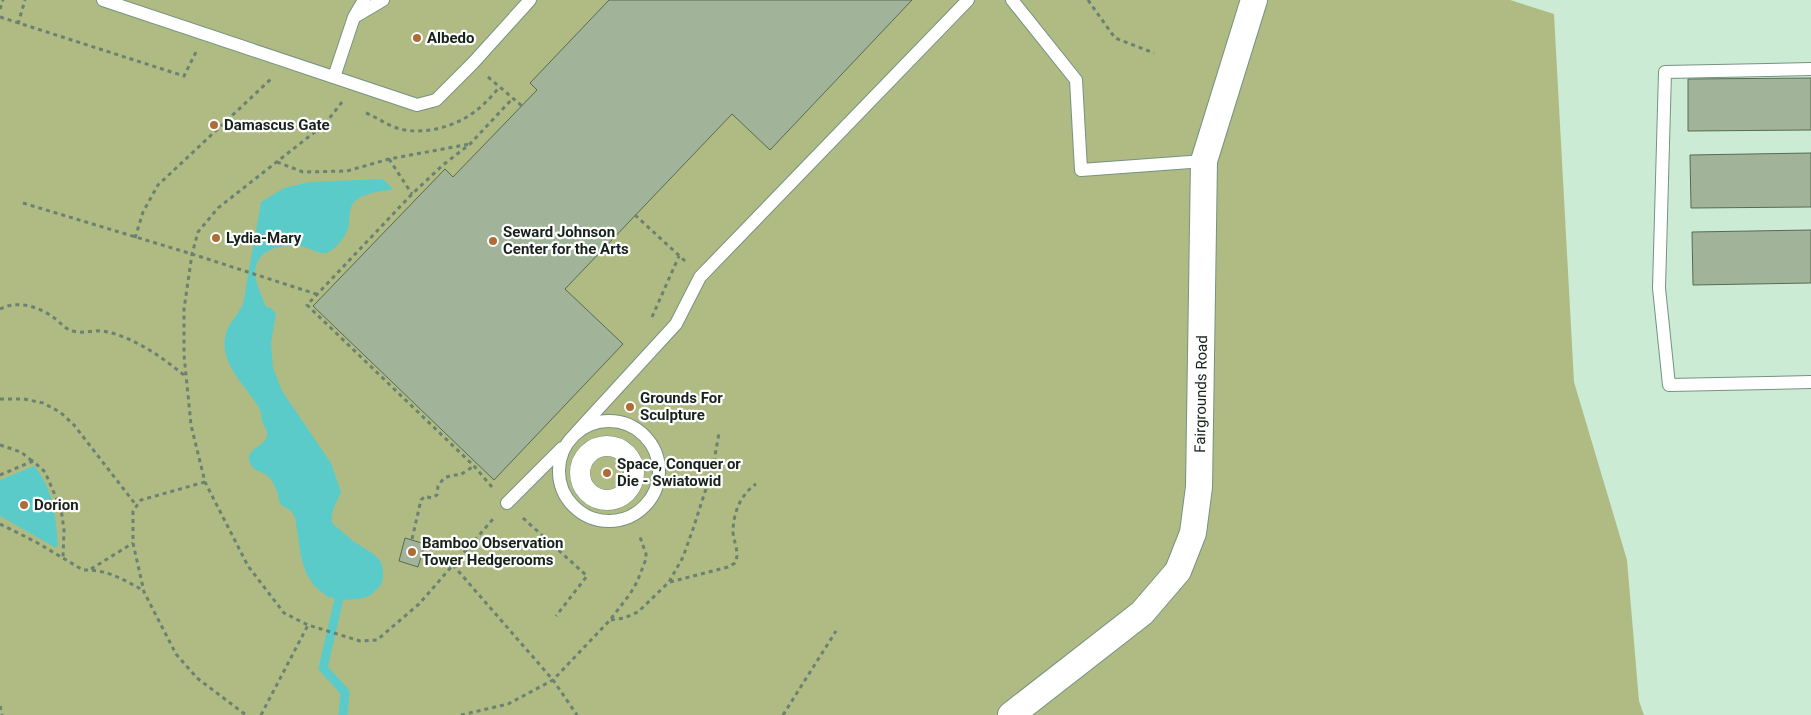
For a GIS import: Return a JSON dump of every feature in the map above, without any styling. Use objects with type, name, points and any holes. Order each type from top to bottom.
[{"type":"street","name":"Fairgrounds Road","points":[[1011,715],[1142,613],[1178,571],[1193,533],[1199,487],[1204,161],[1254,0]]},
{"type":"lane","points":[[102,0],[417,105],[436,100],[473,63],[530,0]]},
{"type":"lane","points":[[334,77],[354,17],[364,0]]},
{"type":"lane","points":[[354,17],[383,0]]},
{"type":"lane","points":[[507,503],[574,436],[676,324],[700,277],[968,0]]},
{"type":"lane","points":[[1012,0],[1076,80],[1081,170],[1204,161]]},
{"type":"lane","points":[[1811,69],[1665,72],[1659,288],[1669,385],[1811,382]]},
{"type":"lane","points":[[605,421],[621,422],[636,428],[648,439],[656,453],[659,468],[657,485],[644,507],[621,520],[604,521],[588,517],[574,506],[564,493],[559,476],[560,460],[566,446],[574,436],[590,425],[605,421]]},
{"type":"path","points":[[0,9],[3,0]]},
{"type":"path","points":[[18,24],[25,0]]},
{"type":"path","points":[[1088,0],[1115,38],[1154,53]]},
{"type":"path","points":[[0,17],[184,76],[195,52],[203,55]]},
{"type":"path","points":[[473,63],[522,106]]},
{"type":"path","points":[[263,76],[280,82]]},
{"type":"path","points":[[135,238],[143,212],[158,185],[271,79]]},
{"type":"path","points":[[365,112],[394,127],[413,131],[432,130],[458,121],[478,110],[500,87]]},
{"type":"path","points":[[513,98],[470,144],[412,194],[307,305],[474,466],[507,503],[587,576],[556,616]]},
{"type":"path","points":[[334,99],[350,105]]},
{"type":"path","points":[[343,102],[325,124],[218,208],[198,232],[192,254],[184,309],[184,375],[191,425],[205,482],[248,566],[284,613],[308,625],[360,642],[377,640],[419,604],[507,503]]},
{"type":"path","points":[[278,162],[303,172],[347,171],[389,159],[470,144]]},
{"type":"path","points":[[389,159],[412,194]]},
{"type":"path","points":[[23,203],[316,294]]},
{"type":"path","points":[[635,215],[686,262]]},
{"type":"path","points":[[0,309],[22,305],[39,308],[64,327],[73,331],[101,331],[127,339],[158,355],[184,375]]},
{"type":"path","points":[[0,399],[24,399],[43,403],[60,412],[74,425],[136,505]]},
{"type":"path","points":[[610,620],[624,618],[638,612],[669,582],[683,557],[694,530],[713,467],[718,433]]},
{"type":"path","points":[[0,445],[20,452],[45,472],[61,509],[64,530],[63,557]]},
{"type":"path","points":[[0,476],[33,461]]},
{"type":"path","points":[[412,539],[421,500],[425,496],[431,498],[437,495],[438,486],[444,478],[460,475],[474,466]]},
{"type":"path","points":[[205,482],[147,498],[136,505],[132,518],[133,543],[144,592],[176,654],[197,678],[246,715]]},
{"type":"path","points":[[669,582],[728,567],[735,563],[738,552],[733,532],[738,508],[748,489],[756,484]]},
{"type":"path","points":[[0,524],[63,557],[83,570],[90,569],[118,576],[144,592]]},
{"type":"path","points":[[461,715],[508,704],[553,680],[610,620],[630,594],[642,569],[646,554],[639,534]]},
{"type":"path","points":[[90,569],[133,543]]},
{"type":"path","points":[[453,565],[553,680],[576,715]]},
{"type":"path","points":[[261,715],[308,625]]},
{"type":"path","points":[[783,715],[836,630]]},
{"type":"path","points":[[0,706],[2,715]]},
{"type":"green space","name":"Grounds For Sculpture","points":[[0,0],[1510,0],[1554,14],[1574,382],[1627,560],[1639,701],[1644,715],[0,715]]},
{"type":"water","points":[[383,179],[393,189],[367,195],[355,201],[351,208],[347,232],[332,250],[321,253],[296,246],[272,249],[260,258],[256,265],[255,274],[266,307],[271,308],[276,314],[271,343],[273,368],[282,391],[331,463],[341,492],[333,510],[332,523],[353,541],[375,555],[381,562],[383,578],[381,585],[371,595],[364,598],[346,600],[328,597],[315,587],[306,573],[301,557],[295,517],[291,511],[280,504],[271,480],[265,474],[254,469],[250,463],[249,457],[251,453],[266,439],[266,429],[254,399],[229,365],[225,345],[227,330],[243,304],[261,202],[284,188],[310,182]]},
{"type":"water","points":[[34,466],[50,493],[56,523],[58,545],[56,548],[0,516],[0,480]]},
{"type":"building","name":"Seward Johnson Center for the Arts","points":[[609,0],[912,0],[770,150],[732,114],[565,289],[623,344],[494,480],[313,306],[445,169],[453,177],[537,90],[530,83]]},
{"type":"building","points":[[1811,78],[1811,130],[1688,131],[1688,79]]},
{"type":"building","points":[[1811,153],[1811,207],[1691,208],[1690,155]]},
{"type":"building","points":[[1811,230],[1811,283],[1693,285],[1692,232]]},
{"type":"building","name":"Bamboo Observation Tower Hedgerooms","points":[[405,538],[425,544],[418,567],[399,561]]},
{"type":"waterway","points":[[339,599],[323,668],[345,692],[343,715]]},
{"type":"place","name":"Albedo","points":[[417,38]]},
{"type":"place","name":"Damascus Gate","points":[[214,125]]},
{"type":"place","name":"Lydia-Mary","points":[[216,238]]},
{"type":"place","name":"Seward Johnson Center for the Arts","points":[[493,241]]},
{"type":"place","name":"Grounds For Sculpture","points":[[630,407]]},
{"type":"place","name":"Space, Conquer or Die - Swiatowid","points":[[607,473]]},
{"type":"place","name":"Dorion","points":[[24,505]]},
{"type":"place","name":"Bamboo Observation Tower Hedgerooms","points":[[412,552]]}]
